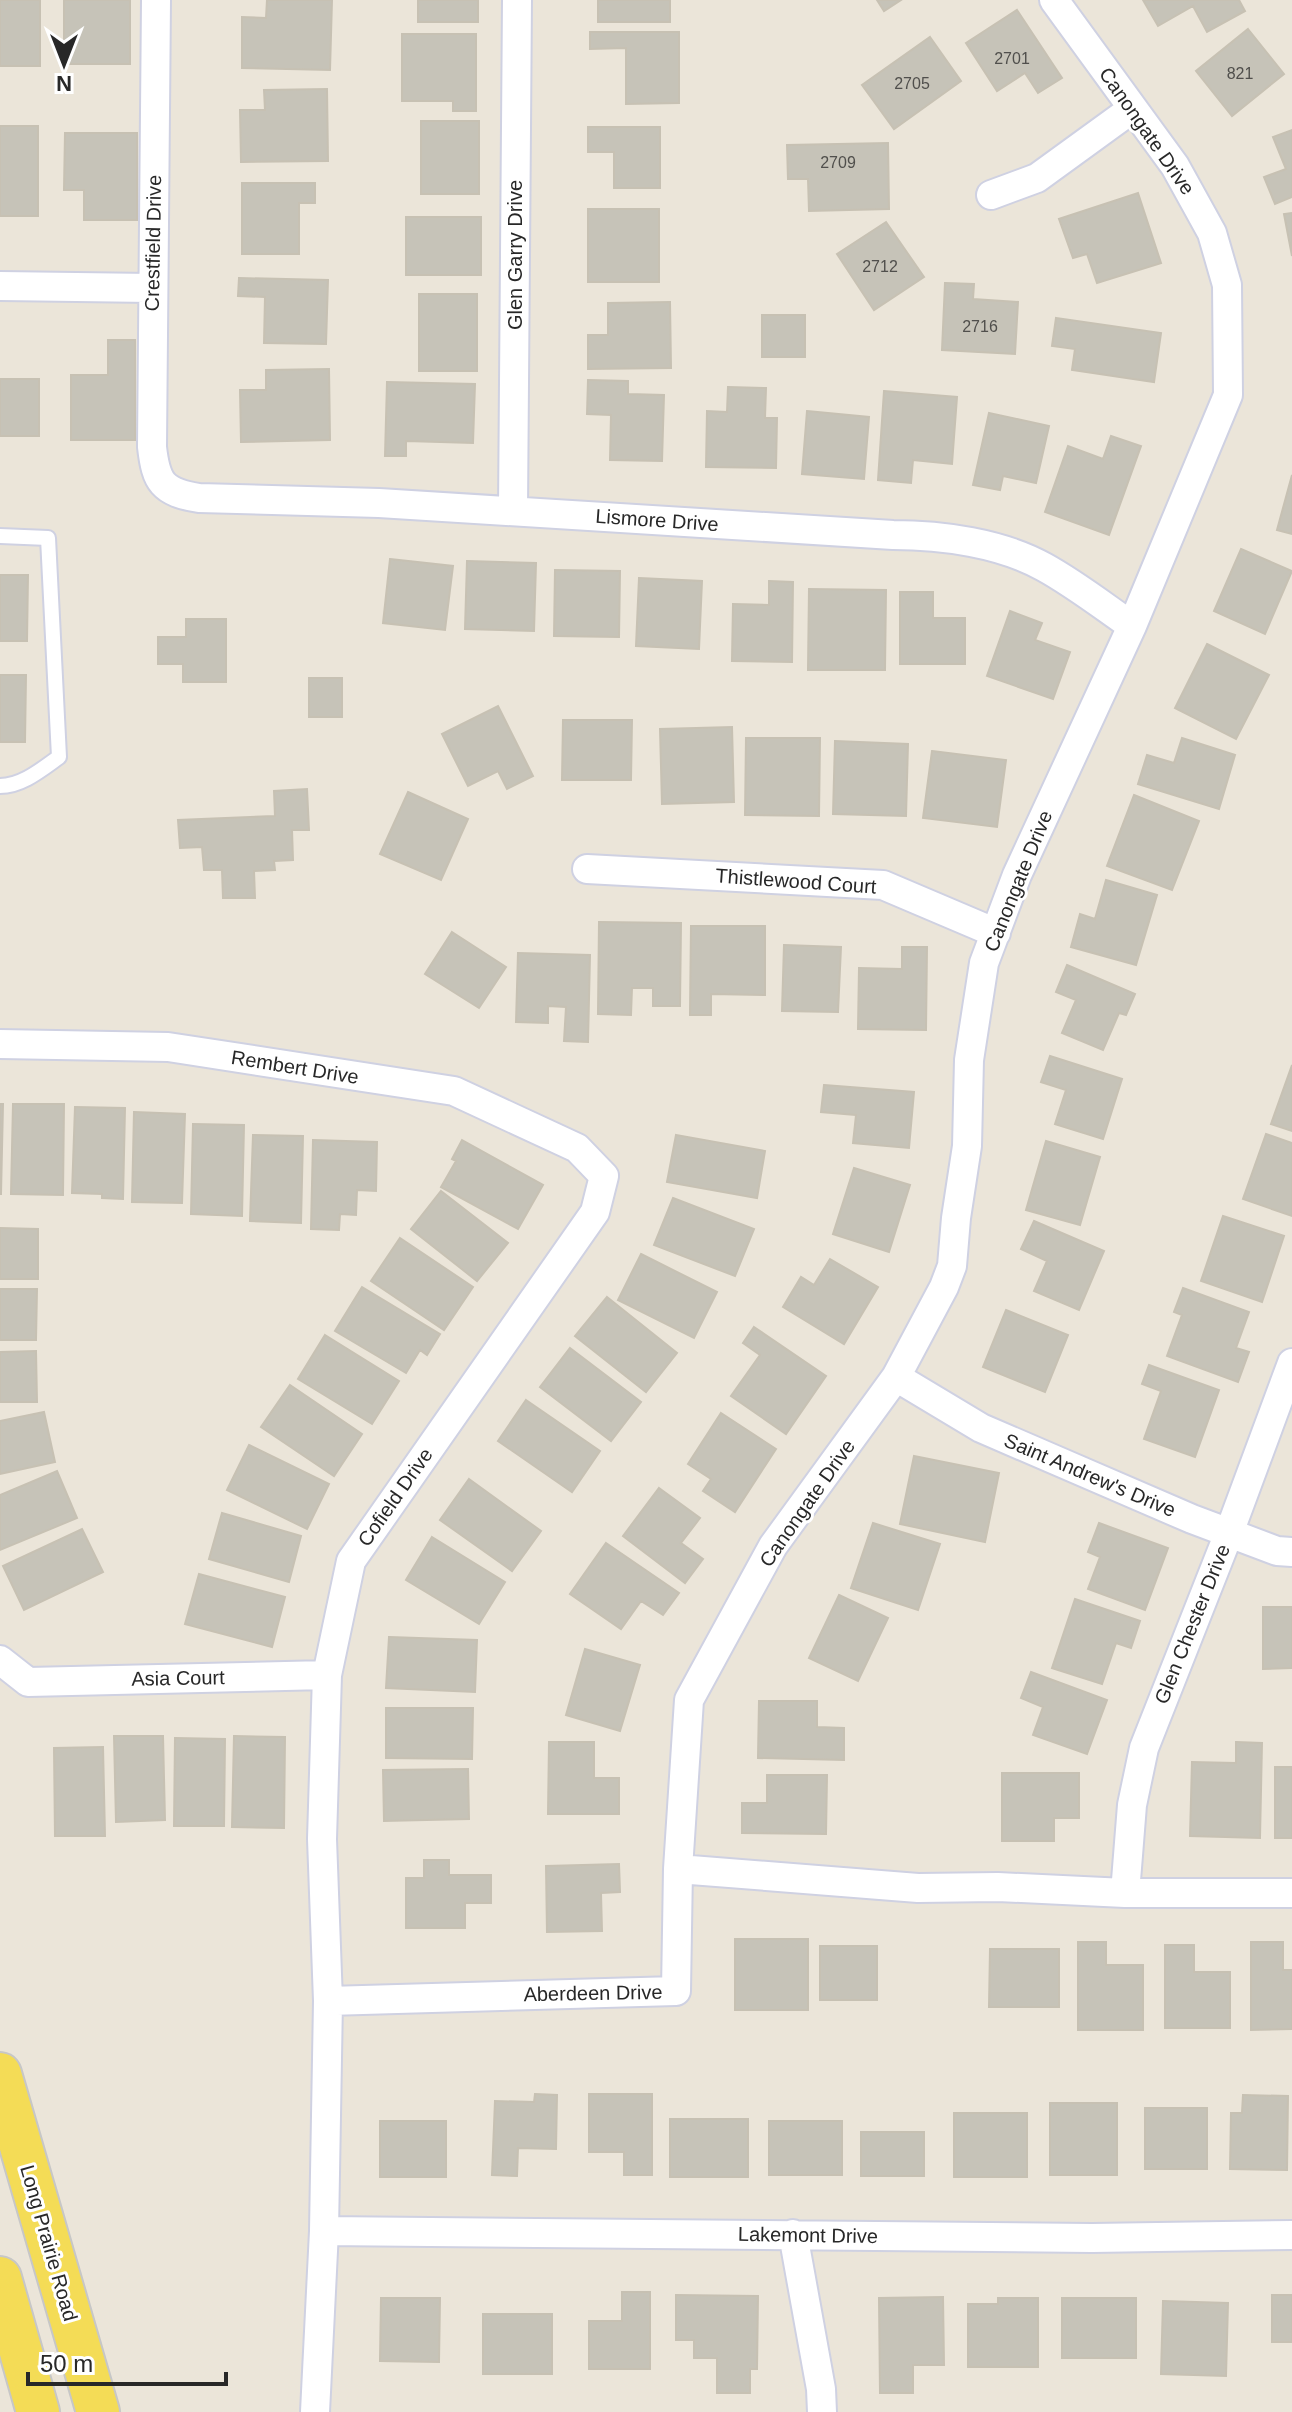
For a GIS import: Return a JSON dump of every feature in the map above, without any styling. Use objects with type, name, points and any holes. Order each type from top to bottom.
[{"type":"main road","name":"Long Prairie Road","points":[[0,2074],[98,2412]]},
{"type":"main road","points":[[0,2278],[38,2412]]},
{"type":"street","name":"Crestfield Drive","points":[[156,0],[152,447],[155,469],[163,484]]},
{"type":"street","name":"Glen Garry Drive","points":[[513,511],[517,0]]},
{"type":"street","name":"Canongate Drive","points":[[678,1869],[689,1700],[773,1546],[896,1377],[944,1287],[952,1266],[967,1146],[969,1060],[984,963],[1017,875],[1132,626],[1228,395],[1227,285],[1212,233],[1175,166],[1054,0]]},
{"type":"street","points":[[991,195],[1037,178],[1132,109]]},
{"type":"street","points":[[0,286],[152,288]]},
{"type":"street","name":"Lismore Drive","points":[[163,484],[180,495],[199,498],[379,503],[934,535],[1010,552],[1044,567],[1132,626]]},
{"type":"street","name":"Thistlewood Court","points":[[587,869],[883,885],[996,933]]},
{"type":"street","name":"Rembert Drive","points":[[0,1044],[168,1047],[454,1091],[577,1148]]},
{"type":"street","name":"Cofield Drive","points":[[328,2001],[322,1839],[327,1675],[351,1561],[595,1212],[604,1176],[577,1148]]},
{"type":"street","name":"Glen Chester Drive","points":[[1125,1893],[1132,1805],[1144,1748],[1292,1363]]},
{"type":"street","name":"Saint Andrew's Drive","points":[[896,1377],[981,1428],[1178,1513],[1277,1551],[1292,1552]]},
{"type":"street","name":"Asia Court","points":[[0,1660],[28,1682],[327,1675]]},
{"type":"street","points":[[678,1869],[918,1888],[1292,1893]]},
{"type":"street","name":"Aberdeen Drive","points":[[328,2001],[676,1991],[678,1869]]},
{"type":"street","points":[[315,2412],[324,2231],[328,2001]]},
{"type":"street","name":"Lakemont Drive","points":[[324,2231],[1092,2238],[1292,2235]]},
{"type":"street","points":[[793,2234],[821,2389],[822,2412]]},
{"type":"lane","points":[[0,536],[48,538],[59,757],[31,776],[8,786],[0,786]]},
{"type":"building","points":[[0,0],[40,0],[40,66],[0,66]]},
{"type":"building","points":[[64,0],[130,0],[130,64],[64,64]]},
{"type":"building","points":[[267,0],[332,0],[330,70],[242,68],[242,17],[266,18]]},
{"type":"building","points":[[418,0],[478,0],[478,22],[418,22]]},
{"type":"building","points":[[598,0],[670,0],[670,22],[598,22]]},
{"type":"building","points":[[877,0],[901,0],[884,11]]},
{"type":"building","points":[[1143,0],[1239,0],[1245,11],[1207,32],[1193,6],[1158,26]]},
{"type":"building","points":[[1017,10],[1062,78],[1038,93],[1025,73],[997,91],[966,43]]},
{"type":"building","points":[[1248,29],[1284,74],[1232,116],[1196,71]]},
{"type":"building","points":[[590,32],[679,32],[679,103],[626,104],[626,48],[590,49]]},
{"type":"building","points":[[402,34],[476,34],[476,111],[453,111],[453,101],[402,101]]},
{"type":"building","points":[[930,37],[961,81],[894,129],[862,85]]},
{"type":"building","points":[[327,89],[328,161],[241,162],[240,110],[265,110],[264,90]]},
{"type":"building","points":[[421,121],[479,121],[479,194],[421,194]]},
{"type":"building","points":[[0,126],[38,126],[38,216],[0,216]]},
{"type":"building","points":[[588,127],[660,127],[660,188],[614,188],[614,152],[588,152]]},
{"type":"building","points":[[1292,130],[1292,197],[1275,204],[1264,177],[1286,169],[1273,137]]},
{"type":"building","points":[[65,133],[137,133],[137,220],[84,220],[84,190],[64,190]]},
{"type":"building","points":[[888,143],[889,209],[809,211],[808,179],[788,179],[787,145]]},
{"type":"building","points":[[242,183],[315,183],[315,203],[299,203],[299,254],[242,254]]},
{"type":"building","points":[[1138,193],[1161,263],[1097,283],[1087,254],[1073,258],[1059,219]]},
{"type":"building","points":[[588,209],[659,209],[659,282],[588,282]]},
{"type":"building","points":[[1292,213],[1292,256],[1284,214]]},
{"type":"building","points":[[406,217],[481,217],[481,275],[406,275]]},
{"type":"building","points":[[886,222],[924,277],[874,310],[837,254]]},
{"type":"building","points":[[239,278],[328,280],[326,344],[264,343],[265,297],[238,296]]},
{"type":"building","points":[[945,283],[974,284],[973,299],[1018,302],[1015,354],[942,350]]},
{"type":"building","points":[[419,294],[477,294],[477,371],[419,371]]},
{"type":"building","points":[[670,302],[671,368],[588,369],[588,335],[608,335],[608,303]]},
{"type":"building","points":[[762,315],[805,315],[805,357],[762,357]]},
{"type":"building","points":[[1056,318],[1161,333],[1154,382],[1072,370],[1075,349],[1052,346]]},
{"type":"building","points":[[108,340],[135,340],[135,440],[71,440],[71,375],[108,375]]},
{"type":"building","points":[[329,369],[330,440],[241,442],[240,390],[266,390],[266,370]]},
{"type":"building","points":[[0,379],[39,379],[39,436],[0,436]]},
{"type":"building","points":[[588,380],[628,381],[628,394],[664,395],[662,461],[610,460],[611,415],[587,414]]},
{"type":"building","points":[[387,382],[475,384],[473,443],[406,441],[406,456],[385,456]]},
{"type":"building","points":[[728,387],[766,388],[765,418],[777,418],[776,468],[706,467],[707,411],[727,412]]},
{"type":"building","points":[[884,391],[957,397],[952,464],[913,460],[911,483],[878,480]]},
{"type":"building","points":[[807,411],[869,417],[864,479],[802,474]]},
{"type":"building","points":[[989,413],[1049,426],[1036,483],[1003,476],[1000,490],[973,485]]},
{"type":"building","points":[[1111,436],[1141,446],[1109,535],[1045,512],[1068,446],[1103,459]]},
{"type":"building","points":[[1292,475],[1292,534],[1277,530]]},
{"type":"building","points":[[1241,549],[1292,571],[1265,634],[1214,611]]},
{"type":"building","points":[[390,559],[453,566],[445,630],[383,623]]},
{"type":"building","points":[[467,561],[536,563],[534,631],[465,629]]},
{"type":"building","points":[[555,570],[620,571],[619,637],[554,636]]},
{"type":"building","points":[[0,575],[28,575],[27,641],[0,641]]},
{"type":"building","points":[[639,578],[702,581],[699,649],[636,646]]},
{"type":"building","points":[[769,581],[793,582],[792,662],[732,661],[733,604],[769,605]]},
{"type":"building","points":[[809,589],[886,590],[885,670],[808,670]]},
{"type":"building","points":[[900,592],[933,592],[933,618],[965,618],[965,664],[900,664]]},
{"type":"building","points":[[1010,611],[1042,623],[1035,640],[1070,652],[1053,699],[987,676]]},
{"type":"building","points":[[186,619],[226,619],[226,682],[183,682],[183,664],[158,664],[158,637],[186,637]]},
{"type":"building","points":[[1207,644],[1269,675],[1236,739],[1175,708]]},
{"type":"building","points":[[0,675],[26,675],[25,742],[0,742]]},
{"type":"building","points":[[309,678],[342,678],[342,717],[309,717]]},
{"type":"building","points":[[498,706],[533,776],[507,789],[498,771],[468,786],[442,734]]},
{"type":"building","points":[[563,720],[632,720],[631,780],[562,780]]},
{"type":"building","points":[[732,727],[734,802],[662,804],[660,729]]},
{"type":"building","points":[[746,738],[820,738],[819,816],[745,815]]},
{"type":"building","points":[[1182,738],[1235,755],[1219,809],[1138,784],[1147,755],[1174,763]]},
{"type":"building","points":[[835,741],[908,744],[906,816],[833,814]]},
{"type":"building","points":[[932,751],[1006,760],[997,827],[923,818]]},
{"type":"building","points":[[307,789],[309,830],[292,830],[293,860],[274,861],[275,870],[254,871],[255,898],[223,898],[222,870],[204,870],[202,847],[180,848],[178,820],[275,816],[274,791]]},
{"type":"building","points":[[408,792],[468,819],[441,880],[380,854]]},
{"type":"building","points":[[1134,795],[1199,821],[1172,890],[1107,866]]},
{"type":"building","points":[[1106,880],[1157,895],[1136,965],[1071,947],[1080,914],[1095,919]]},
{"type":"building","points":[[599,922],[681,923],[680,1006],[653,1006],[653,988],[632,988],[631,1015],[598,1014]]},
{"type":"building","points":[[691,926],[765,926],[765,995],[711,994],[711,1015],[690,1015]]},
{"type":"building","points":[[452,932],[506,967],[479,1008],[425,974]]},
{"type":"building","points":[[784,945],[841,947],[838,1012],[782,1011]]},
{"type":"building","points":[[902,947],[927,947],[926,1030],[858,1029],[859,968],[902,969]]},
{"type":"building","points":[[518,953],[590,955],[588,1042],[564,1041],[566,1007],[548,1006],[548,1023],[516,1022]]},
{"type":"building","points":[[1067,965],[1135,994],[1126,1015],[1119,1013],[1103,1050],[1062,1033],[1076,1000],[1056,992]]},
{"type":"building","points":[[1050,1056],[1122,1079],[1103,1139],[1055,1124],[1066,1090],[1041,1082]]},
{"type":"building","points":[[1292,1065],[1292,1131],[1271,1124]]},
{"type":"building","points":[[824,1085],[914,1092],[909,1148],[853,1143],[856,1115],[821,1112]]},
{"type":"building","points":[[0,1104],[3,1104],[1,1194],[0,1194]]},
{"type":"building","points":[[13,1104],[64,1104],[63,1195],[11,1194]]},
{"type":"building","points":[[75,1107],[125,1108],[123,1199],[102,1198],[102,1194],[72,1193]]},
{"type":"building","points":[[134,1112],[185,1114],[182,1203],[132,1202]]},
{"type":"building","points":[[193,1124],[244,1125],[242,1216],[191,1214]]},
{"type":"building","points":[[1266,1134],[1292,1143],[1292,1216],[1243,1199]]},
{"type":"building","points":[[253,1135],[303,1136],[301,1223],[250,1221]]},
{"type":"building","points":[[676,1135],[765,1151],[757,1198],[667,1182]]},
{"type":"building","points":[[313,1140],[377,1142],[376,1191],[357,1190],[356,1215],[340,1214],[339,1230],[311,1229]]},
{"type":"building","points":[[462,1140],[543,1185],[518,1229],[441,1187],[456,1161],[452,1159]]},
{"type":"building","points":[[1046,1141],[1100,1157],[1080,1225],[1026,1210]]},
{"type":"building","points":[[854,1168],[910,1185],[889,1252],[833,1234]]},
{"type":"building","points":[[441,1191],[508,1243],[477,1281],[411,1229]]},
{"type":"building","points":[[673,1198],[754,1229],[735,1276],[654,1245]]},
{"type":"building","points":[[1223,1216],[1284,1236],[1262,1302],[1201,1281]]},
{"type":"building","points":[[1034,1221],[1104,1251],[1079,1310],[1034,1291],[1047,1261],[1021,1249]]},
{"type":"building","points":[[0,1228],[38,1229],[38,1279],[0,1279]]},
{"type":"building","points":[[400,1238],[473,1287],[444,1330],[371,1281]]},
{"type":"building","points":[[641,1254],[717,1292],[694,1338],[618,1300]]},
{"type":"building","points":[[830,1259],[878,1287],[844,1344],[783,1307],[801,1277],[814,1285]]},
{"type":"building","points":[[362,1287],[440,1334],[427,1355],[420,1350],[406,1373],[335,1331]]},
{"type":"building","points":[[1183,1288],[1249,1312],[1236,1348],[1249,1352],[1238,1382],[1167,1356],[1182,1315],[1174,1312]]},
{"type":"building","points":[[0,1289],[37,1289],[36,1340],[0,1340]]},
{"type":"building","points":[[607,1297],[677,1353],[646,1392],[575,1336]]},
{"type":"building","points":[[1006,1310],[1068,1335],[1045,1392],[983,1367]]},
{"type":"building","points":[[754,1327],[826,1376],[786,1434],[731,1396],[760,1355],[743,1343]]},
{"type":"building","points":[[325,1335],[399,1381],[372,1424],[298,1379]]},
{"type":"building","points":[[570,1348],[641,1402],[611,1441],[540,1387]]},
{"type":"building","points":[[36,1351],[37,1402],[0,1402],[0,1352]]},
{"type":"building","points":[[1149,1365],[1219,1390],[1195,1457],[1144,1439],[1161,1391],[1142,1384]]},
{"type":"building","points":[[290,1385],[362,1434],[334,1476],[261,1427]]},
{"type":"building","points":[[526,1400],[600,1451],[572,1492],[498,1441]]},
{"type":"building","points":[[44,1412],[55,1462],[0,1474],[0,1421]]},
{"type":"building","points":[[721,1413],[776,1449],[735,1512],[703,1491],[711,1479],[688,1464]]},
{"type":"building","points":[[249,1445],[329,1484],[307,1529],[227,1490]]},
{"type":"building","points":[[914,1456],[999,1473],[985,1542],[900,1524]]},
{"type":"building","points":[[57,1471],[77,1518],[0,1550],[0,1495]]},
{"type":"building","points":[[469,1479],[541,1531],[512,1571],[440,1520]]},
{"type":"building","points":[[659,1488],[700,1518],[681,1543],[703,1559],[685,1583],[623,1536]]},
{"type":"building","points":[[222,1513],[301,1536],[289,1582],[209,1559]]},
{"type":"building","points":[[873,1523],[940,1544],[918,1610],[851,1588]]},
{"type":"building","points":[[1099,1523],[1168,1548],[1145,1610],[1088,1589],[1100,1557],[1088,1552]]},
{"type":"building","points":[[82,1529],[103,1572],[24,1610],[3,1566]]},
{"type":"building","points":[[432,1537],[505,1582],[479,1624],[406,1580]]},
{"type":"building","points":[[606,1543],[679,1593],[663,1615],[641,1601],[621,1629],[570,1594]]},
{"type":"building","points":[[199,1574],[285,1597],[272,1647],[185,1624]]},
{"type":"building","points":[[839,1595],[888,1618],[858,1681],[809,1658]]},
{"type":"building","points":[[1075,1599],[1140,1621],[1131,1648],[1116,1643],[1102,1684],[1052,1668]]},
{"type":"building","points":[[1263,1607],[1292,1607],[1292,1668],[1263,1669]]},
{"type":"building","points":[[389,1637],[477,1640],[475,1692],[386,1688]]},
{"type":"building","points":[[585,1649],[640,1665],[620,1731],[566,1715]]},
{"type":"building","points":[[1031,1672],[1107,1700],[1087,1754],[1033,1735],[1043,1707],[1021,1698]]},
{"type":"building","points":[[759,1701],[817,1701],[817,1727],[844,1728],[844,1760],[758,1758]]},
{"type":"building","points":[[386,1708],[473,1708],[472,1759],[386,1758]]},
{"type":"building","points":[[114,1736],[163,1736],[165,1820],[116,1822]]},
{"type":"building","points":[[234,1736],[285,1737],[284,1828],[232,1827]]},
{"type":"building","points":[[175,1738],[225,1739],[224,1826],[174,1826]]},
{"type":"building","points":[[549,1742],[594,1742],[594,1778],[619,1778],[619,1814],[548,1814]]},
{"type":"building","points":[[1236,1742],[1262,1743],[1260,1838],[1190,1836],[1192,1762],[1236,1763]]},
{"type":"building","points":[[103,1747],[105,1836],[55,1836],[54,1748]]},
{"type":"building","points":[[1275,1767],[1292,1767],[1292,1838],[1275,1838]]},
{"type":"building","points":[[468,1769],[469,1819],[384,1821],[383,1770]]},
{"type":"building","points":[[1002,1773],[1079,1773],[1079,1818],[1054,1818],[1054,1841],[1002,1841]]},
{"type":"building","points":[[767,1775],[827,1775],[826,1834],[742,1833],[742,1803],[767,1803]]},
{"type":"building","points":[[424,1860],[449,1860],[449,1875],[491,1875],[491,1903],[465,1903],[465,1928],[406,1928],[406,1878],[424,1878]]},
{"type":"building","points":[[619,1864],[620,1892],[601,1893],[602,1931],[547,1932],[546,1866]]},
{"type":"building","points":[[735,1939],[808,1939],[808,2010],[735,2010]]},
{"type":"building","points":[[1078,1942],[1106,1942],[1106,1965],[1143,1965],[1143,2030],[1078,2030]]},
{"type":"building","points":[[1251,1942],[1283,1942],[1283,1970],[1292,1970],[1292,2029],[1251,2030]]},
{"type":"building","points":[[1165,1945],[1194,1945],[1194,1972],[1230,1972],[1230,2028],[1165,2028]]},
{"type":"building","points":[[820,1946],[877,1946],[877,2000],[820,2000]]},
{"type":"building","points":[[990,1949],[1059,1949],[1059,2007],[989,2007]]},
{"type":"building","points":[[535,2094],[557,2095],[556,2149],[518,2148],[517,2176],[492,2175],[495,2101],[534,2102]]},
{"type":"building","points":[[589,2094],[652,2094],[652,2175],[624,2175],[624,2152],[589,2152]]},
{"type":"building","points":[[1243,2095],[1288,2096],[1287,2170],[1230,2169],[1231,2113],[1242,2113]]},
{"type":"building","points":[[1050,2103],[1117,2103],[1117,2175],[1050,2175]]},
{"type":"building","points":[[1145,2108],[1207,2108],[1207,2169],[1145,2169]]},
{"type":"building","points":[[954,2113],[1027,2113],[1027,2177],[954,2177]]},
{"type":"building","points":[[670,2119],[748,2119],[748,2177],[670,2177]]},
{"type":"building","points":[[380,2121],[446,2121],[446,2177],[380,2177]]},
{"type":"building","points":[[769,2121],[842,2121],[842,2175],[769,2175]]},
{"type":"building","points":[[861,2132],[924,2132],[924,2176],[861,2176]]},
{"type":"building","points":[[622,2292],[650,2292],[650,2369],[589,2369],[589,2321],[622,2321]]},
{"type":"building","points":[[676,2295],[758,2296],[757,2369],[750,2369],[750,2393],[717,2393],[717,2358],[694,2358],[694,2340],[676,2340]]},
{"type":"building","points":[[1272,2295],[1292,2295],[1292,2342],[1272,2342]]},
{"type":"building","points":[[943,2297],[944,2365],[913,2365],[913,2393],[880,2393],[879,2298]]},
{"type":"building","points":[[381,2298],[440,2298],[439,2362],[380,2361]]},
{"type":"building","points":[[998,2298],[1038,2298],[1038,2367],[968,2367],[968,2304],[998,2304]]},
{"type":"building","points":[[1062,2298],[1136,2298],[1136,2358],[1062,2358]]},
{"type":"building","points":[[1163,2301],[1228,2303],[1226,2376],[1161,2374]]},
{"type":"building","points":[[483,2314],[552,2314],[552,2374],[483,2374]]}]
